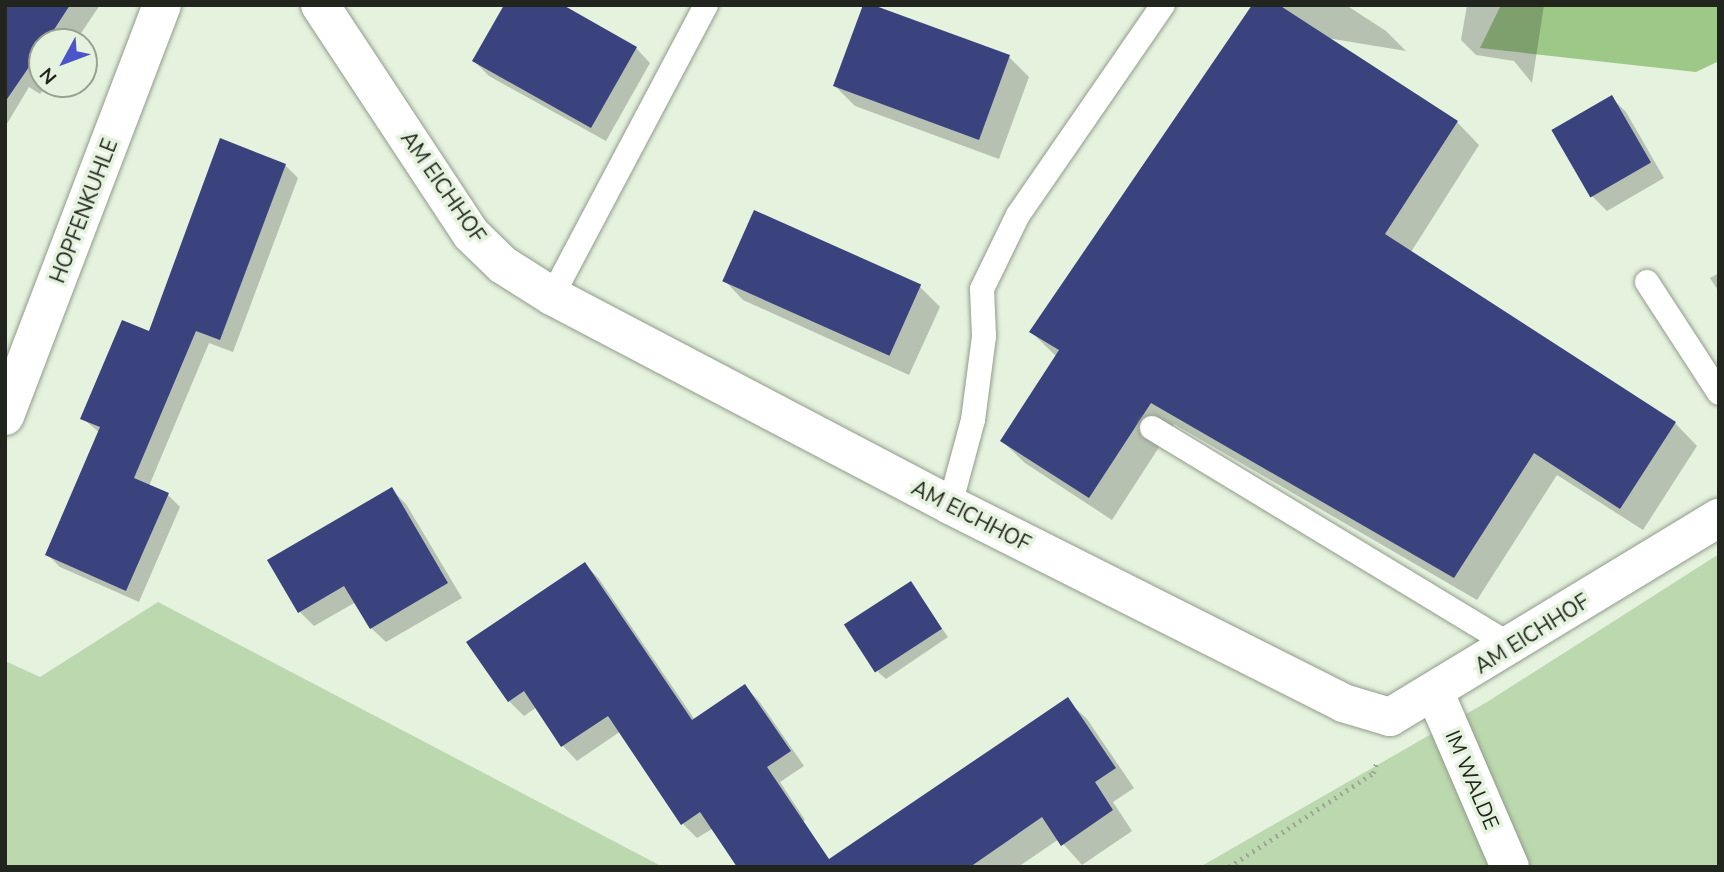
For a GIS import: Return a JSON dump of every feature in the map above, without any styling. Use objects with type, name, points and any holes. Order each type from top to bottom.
[{"type":"street","name":"HOPFENKUHLE","points":[[5,416],[162,5]]},
{"type":"street","name":"AM EICHHOF","points":[[320,5],[471,234],[503,265],[552,296],[950,505],[1343,703],[1390,717],[1435,693],[1719,519]]},
{"type":"street","name":"IM WALDE","points":[[1435,693],[1510,867]]},
{"type":"lane","points":[[552,296],[706,5]]},
{"type":"lane","points":[[950,505],[973,420],[984,336],[982,289],[1018,215],[1163,5]]},
{"type":"lane","points":[[1647,282],[1719,393]]},
{"type":"lane","points":[[1152,428],[1512,646]]},
{"type":"path","points":[[1229,867],[1373,773],[1390,717]]},
{"type":"green space","points":[[1501,5],[1719,5],[1719,61],[1696,72],[1480,48]]},
{"type":"green space","points":[[1719,554],[1719,867],[1200,867],[1487,702]]},
{"type":"green space","points":[[158,602],[663,867],[5,867],[5,661],[40,677]]},
{"type":"building","points":[[5,5],[70,5],[55,28],[28,28],[28,68],[5,102]]},
{"type":"building","points":[[504,5],[563,5],[637,47],[591,128],[472,61]]},
{"type":"building","points":[[863,5],[873,5],[1010,55],[979,140],[833,86]]},
{"type":"building","points":[[1252,5],[1279,5],[1458,121],[1385,234],[1676,422],[1620,509],[1534,453],[1454,578],[1151,403],[1089,498],[1000,441],[1059,350],[1029,332]]},
{"type":"building","points":[[1612,95],[1651,163],[1590,198],[1551,130]]},
{"type":"building","points":[[220,138],[286,164],[220,340],[196,331],[134,478],[169,493],[126,591],[45,555],[100,427],[80,419],[122,320],[149,331]]},
{"type":"building","points":[[754,210],[921,284],[889,356],[722,281]]},
{"type":"building","points":[[392,487],[448,583],[370,629],[344,586],[298,613],[267,560]]},
{"type":"building","points":[[585,562],[692,720],[745,684],[791,751],[767,767],[829,859],[1068,697],[1116,768],[1095,782],[1113,810],[1061,846],[1042,817],[970,867],[737,867],[700,812],[681,825],[608,716],[561,747],[524,691],[508,702],[466,642]]},
{"type":"building","points":[[911,581],[942,629],[875,672],[844,625]]}]
